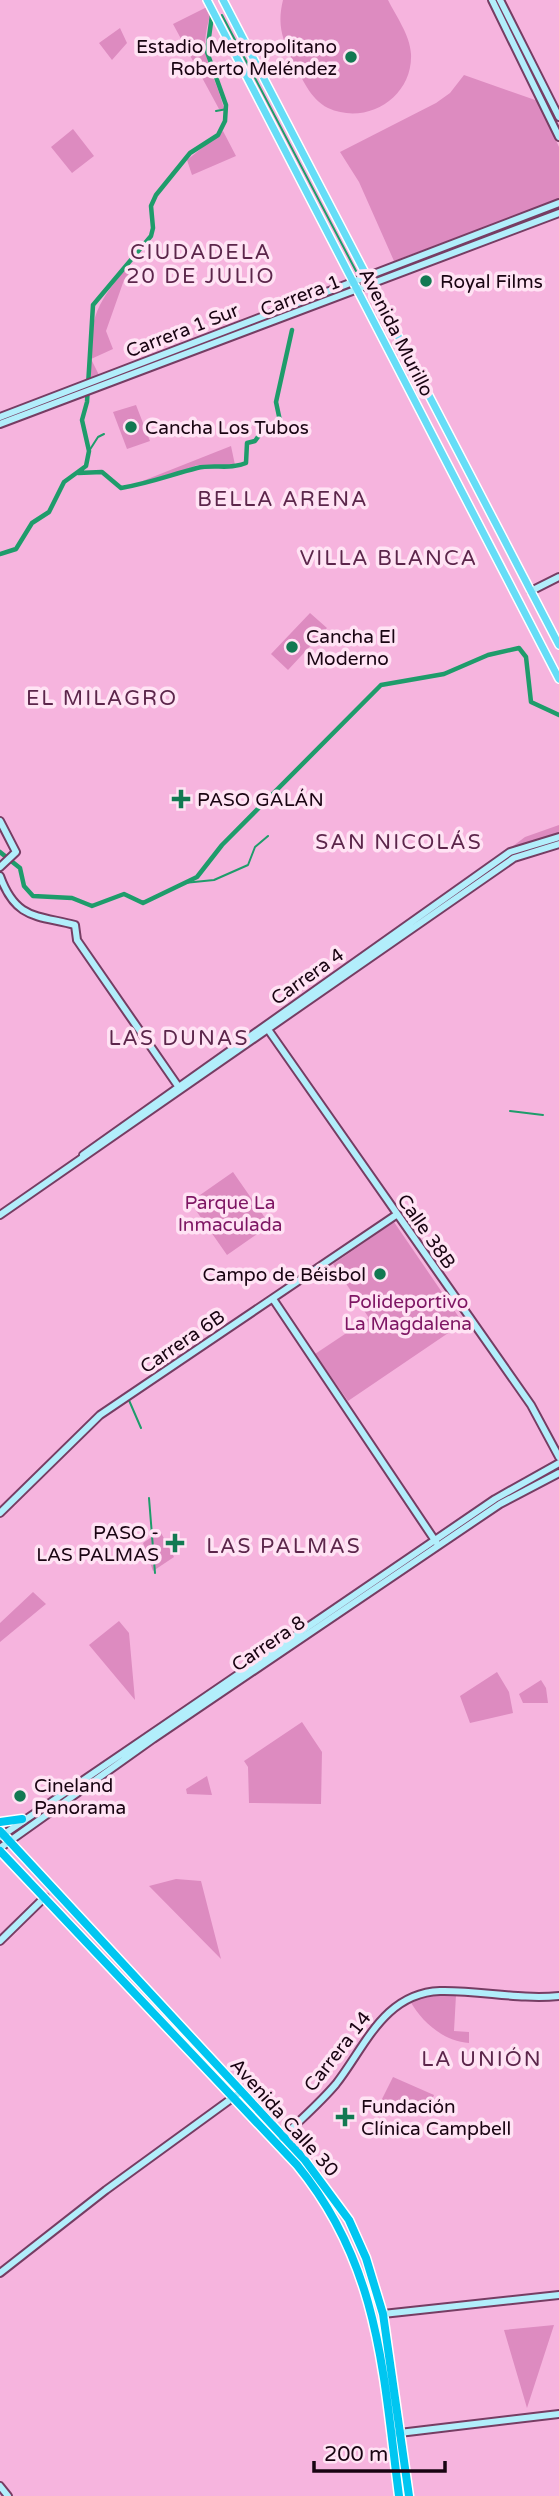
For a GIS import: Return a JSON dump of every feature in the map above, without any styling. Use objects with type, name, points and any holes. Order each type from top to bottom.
[{"type":"highway","points":[[0,1822],[22,1819]]},
{"type":"highway","name":"Avenida Calle 30","points":[[3,1836],[242,2091],[323,2181],[349,2220],[366,2258],[383,2314],[409,2496]]},
{"type":"highway","name":"Avenida Calle 30","points":[[0,1849],[314,2186],[342,2231],[359,2268],[376,2329],[399,2496]]},
{"type":"main road","name":"Avenida Murillo","points":[[206,0],[559,679]]},
{"type":"main road","name":"Avenida Murillo","points":[[223,0],[559,645]]},
{"type":"street","points":[[492,0],[559,136]]},
{"type":"street","points":[[500,0],[559,117]]},
{"type":"street","name":"Carrera 1 Sur","points":[[0,417],[559,203]]},
{"type":"street","name":"Carrera 1","points":[[0,424],[559,213]]},
{"type":"street","points":[[531,591],[559,577]]},
{"type":"street","points":[[0,821],[11,857],[0,867]]},
{"type":"street","name":"Carrera 4","points":[[0,1215],[82,1157],[91,1154],[510,852],[559,837]]},
{"type":"street","name":"Carrera 4","points":[[82,1157],[88,1149],[178,1086],[514,858],[559,844]]},
{"type":"street","points":[[0,876],[16,904],[28,915],[75,925],[77,940],[178,1086]]},
{"type":"street","name":"Calle 38B","points":[[267,1027],[531,1405],[559,1457]]},
{"type":"street","name":"Carrera 6B","points":[[0,1513],[100,1415],[396,1215]]},
{"type":"street","points":[[273,1300],[440,1547]]},
{"type":"street","name":"Carrera 8","points":[[0,1849],[3,1836],[22,1819],[511,1488],[559,1463]]},
{"type":"street","name":"Carrera 8","points":[[3,1836],[153,1740],[500,1504],[559,1473]]},
{"type":"street","points":[[0,1941],[44,1897]]},
{"type":"street","name":"Carrera 14","points":[[276,2144],[335,2085],[373,2028],[405,2000],[439,1991],[513,1997],[559,1996]]},
{"type":"street","points":[[0,2273],[106,2190],[242,2091]]},
{"type":"street","points":[[383,2314],[559,2295]]},
{"type":"street","points":[[391,2434],[559,2414]]},
{"type":"street","points":[[0,2486],[8,2496]]},
{"type":"green space","name":"Estadio Metropolitano Roberto Meléndez","points":[[283,0],[388,0],[405,33],[411,54],[410,69],[396,95],[385,104],[358,113],[343,113],[328,108],[316,99],[307,88],[286,46],[281,24]]},
{"type":"green space","points":[[207,7],[211,13],[205,41],[206,53],[224,109],[219,109],[173,24]]},
{"type":"green space","points":[[120,28],[127,43],[112,60],[99,43]]},
{"type":"green space","points":[[464,75],[538,101],[559,147],[559,199],[394,261],[359,182],[340,152],[436,103],[450,93]]},
{"type":"green space","points":[[73,129],[94,156],[72,173],[51,147]]},
{"type":"green space","points":[[223,131],[236,156],[192,175],[187,160]]},
{"type":"green space","points":[[125,270],[136,271],[124,280],[106,331],[113,349],[91,359],[94,320],[104,297]]},
{"type":"green space","points":[[351,284],[353,289],[91,388],[91,384]]},
{"type":"green space","points":[[91,359],[99,375],[91,378],[91,360]]},
{"type":"green space","name":"Cancha Los Tubos","points":[[136,405],[150,441],[127,449],[113,412]]},
{"type":"green space","points":[[231,446],[235,465],[197,465],[170,476],[140,482]]},
{"type":"green space","points":[[310,613],[327,628],[288,670],[271,654]]},
{"type":"green space","points":[[559,825],[559,834],[515,848],[513,846],[525,837]]},
{"type":"green space","name":"Parque La Inmaculada","points":[[233,1172],[270,1225],[227,1255],[190,1202]]},
{"type":"green space","name":"Polideportivo La Magdalena","points":[[394,1222],[463,1323],[348,1401],[315,1354],[369,1318],[333,1264]]},
{"type":"green space","points":[[160,1531],[174,1557],[153,1571],[143,1543]]},
{"type":"green space","points":[[33,1592],[46,1604],[0,1642],[0,1623]]},
{"type":"green space","points":[[119,1621],[129,1633],[135,1700],[89,1645]]},
{"type":"green space","points":[[497,1672],[509,1692],[513,1713],[470,1723],[460,1696]]},
{"type":"green space","points":[[541,1680],[546,1688],[548,1703],[523,1703],[519,1694]]},
{"type":"green space","points":[[302,1722],[322,1752],[321,1804],[249,1803],[248,1767],[244,1761]]},
{"type":"green space","points":[[207,1776],[212,1795],[187,1794],[186,1789]]},
{"type":"green space","points":[[176,1879],[201,1881],[221,1959],[149,1886]]},
{"type":"green space","points":[[456,1995],[454,2031],[469,2032],[469,2043],[450,2039],[434,2029],[410,2001],[421,1997]]},
{"type":"green space","points":[[393,2077],[434,2095],[432,2100],[390,2110],[377,2109]]},
{"type":"green space","points":[[554,2325],[527,2408],[504,2330]]},
{"type":"waterway","points":[[0,554],[16,549],[32,523],[49,512],[64,482],[86,466],[89,451],[82,420],[87,402],[93,305],[151,236],[151,206],[156,195],[190,153],[218,135],[225,121],[226,105],[207,52],[212,15]]},
{"type":"waterway","points":[[222,15],[356,271]]},
{"type":"waterway","points":[[216,111],[227,109]]},
{"type":"waterway","points":[[375,278],[559,208]]},
{"type":"waterway","points":[[78,473],[102,472],[121,488],[197,468],[246,463],[247,443],[255,441],[263,430],[280,421],[276,402],[292,330]]},
{"type":"waterway","points":[[89,451],[98,437],[104,434]]},
{"type":"waterway","points":[[0,852],[20,868],[24,886],[33,896],[72,898],[92,906],[124,894],[143,903],[197,877],[222,845],[381,685],[444,674],[488,655],[519,648],[526,657],[531,702],[559,715]]},
{"type":"waterway","points":[[184,883],[214,880],[248,865],[255,847],[268,836]]},
{"type":"waterway","points":[[510,1111],[543,1115]]},
{"type":"waterway","points":[[128,1398],[141,1428]]},
{"type":"waterway","points":[[149,1498],[155,1573]]},
{"type":"place","name":"Estadio Metropolitano Roberto Meléndez","points":[[351,57]]},
{"type":"place","name":"Royal Films","points":[[426,281]]},
{"type":"place","name":"Cancha Los Tubos","points":[[131,427]]},
{"type":"place","name":"Cancha El Moderno","points":[[292,647]]},
{"type":"place","name":"PASO GALÁN","points":[[181,799]]},
{"type":"place","name":"Campo de Béisbol","points":[[380,1274]]},
{"type":"place","name":"PASO - LAS PALMAS","points":[[175,1543]]},
{"type":"place","name":"Cineland Panorama","points":[[20,1796]]},
{"type":"place","name":"Fundación Clínica Campbell","points":[[345,2117]]},
{"type":"district","name":"CIUDADELA 20 DE JULIO","points":[[201,264]]},
{"type":"district","name":"BELLA ARENA","points":[[283,499]]},
{"type":"district","name":"VILLA BLANCA","points":[[389,558]]},
{"type":"district","name":"EL MILAGRO","points":[[102,698]]},
{"type":"district","name":"SAN NICOLÁS","points":[[399,842]]},
{"type":"district","name":"LAS DUNAS","points":[[179,1038]]},
{"type":"district","name":"LAS PALMAS","points":[[284,1546]]},
{"type":"district","name":"LA UNIÓN","points":[[482,2059]]}]
